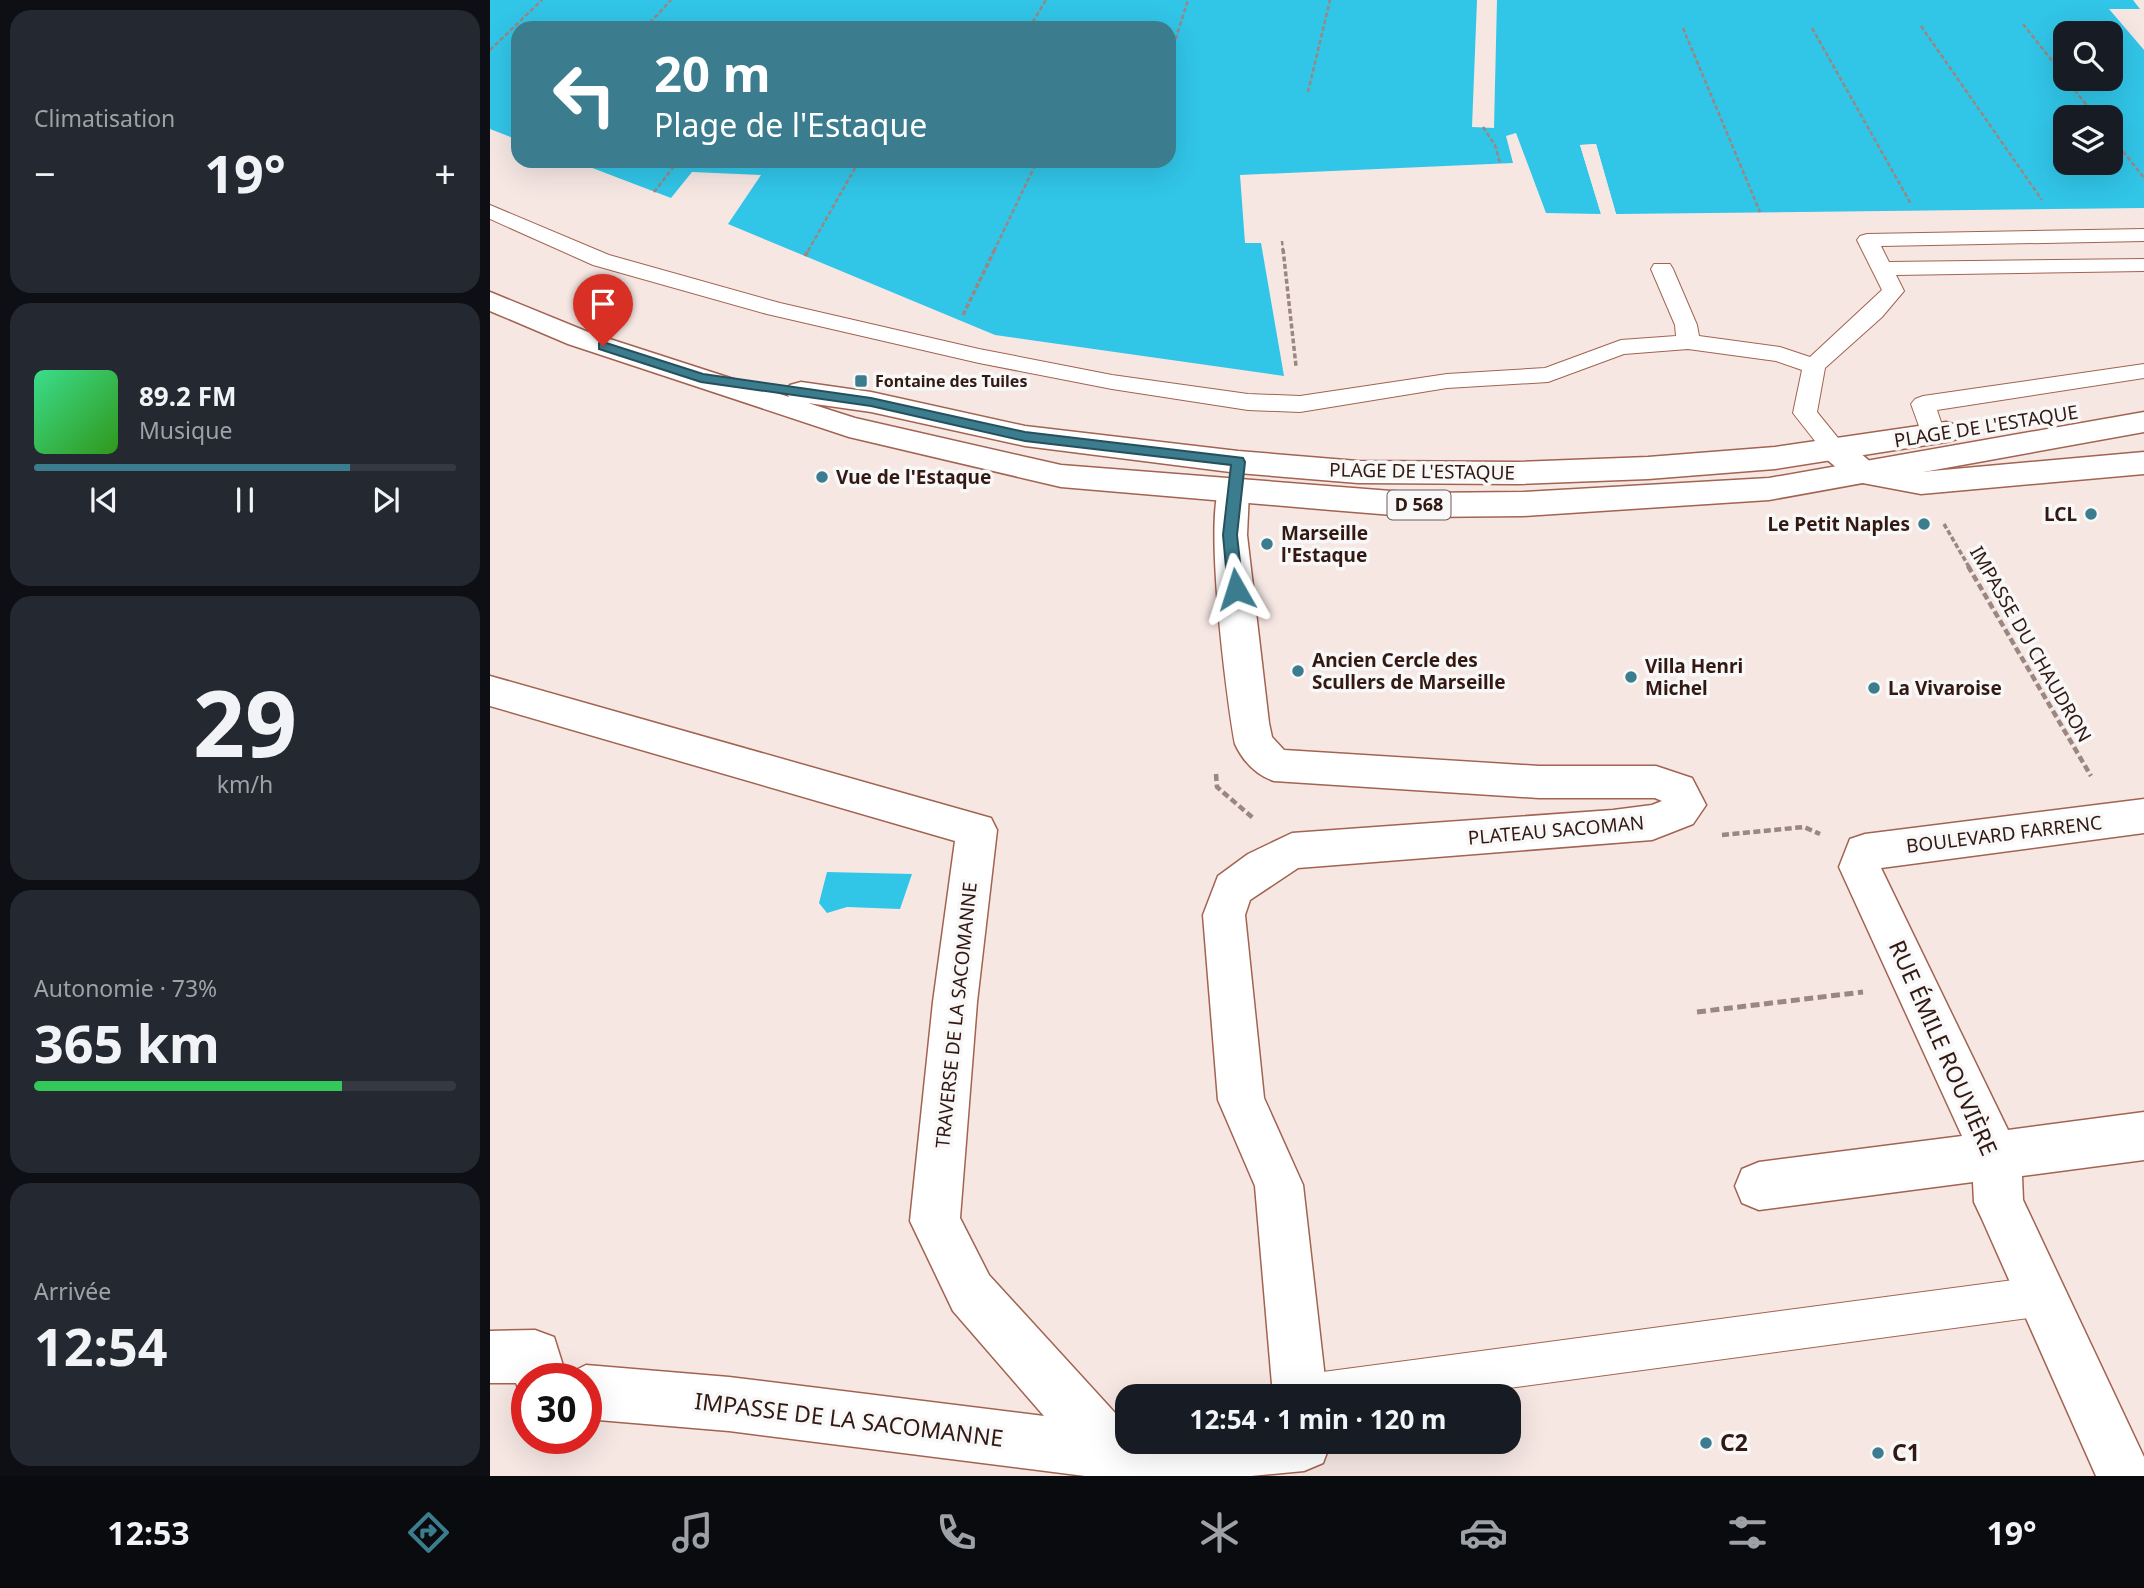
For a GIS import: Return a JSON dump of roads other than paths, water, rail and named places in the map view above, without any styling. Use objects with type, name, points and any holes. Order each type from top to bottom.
[{"type":"street","name":"PLAGE DE L'ESTAQUE","points":[[490,301],[578,338],[849,427],[1061,476],[1236,477],[1358,472],[1518,473],[1711,463],[1775,458],[2144,400]]},
{"type":"street","name":"PLAGE DE L'ESTAQUE","points":[[1236,477],[1417,505],[1523,504],[1769,489],[2144,422]]},
{"type":"street","points":[[1835,449],[1863,473]]},
{"type":"street","name":"PLAGE DE L'ESTAQUE","points":[[1863,473],[1920,482],[2144,463]]},
{"type":"street","name":"PLATEAU SACOMAN","points":[[1236,477],[1230,535],[1254,744],[1274,765],[1539,782],[1656,782],[1678,790],[1686,805],[1678,814],[1659,820],[1613,827],[1292,851],[1263,867],[1233,889],[1223,915],[1241,1100],[1279,1185],[1298,1384]]},
{"type":"street","name":"TRAVERSE DE LA SACOMANNE","points":[[490,691],[977,830],[954,1002],[936,1221],[971,1293],[1112,1452]]},
{"type":"street","name":"BOULEVARD FARRENC","points":[[1865,852],[2130,817]]},
{"type":"street","name":"RUE ÉMILE ROUVIÈRE","points":[[1865,852],[1860,867],[1996,1156],[1999,1202],[2043,1296],[2127,1457]]},
{"type":"street","points":[[1759,1185],[2144,1136]]},
{"type":"street","points":[[490,1357],[535,1356],[537,1363]]},
{"type":"street","name":"IMPASSE DE LA SACOMANNE","points":[[602,1393],[729,1404],[1112,1452]]},
{"type":"street","points":[[1138,1454],[1175,1454]]},
{"type":"lane","points":[[490,211],[601,260],[775,309],[979,356],[1112,382],[1248,402],[1300,404],[1447,381],[1548,375],[1621,347],[1688,342],[1780,354],[1814,366]]},
{"type":"lane","points":[[1835,449],[1805,413],[1814,366],[1874,312],[1893,290],[1867,240],[2144,235]]},
{"type":"lane","points":[[1882,269],[2144,265]]},
{"type":"lane","points":[[1662,269],[1686,325],[1688,342]]},
{"type":"lane","points":[[1933,434],[1923,404],[2144,371]]},
{"type":"lane","points":[[1521,1391],[2043,1296]]},
{"type":"water","points":[[490,0],[1477,0],[1472,127],[1494,128],[1497,0],[2133,0],[2140,9],[2109,9],[2119,21],[2053,21],[2053,91],[2123,91],[2123,25],[2144,50],[2144,208],[1616,214],[1596,144],[1580,145],[1601,214],[1546,213],[1516,133],[1506,136],[1513,163],[1240,175],[1245,243],[1261,243],[1284,376],[995,335],[728,224],[761,175],[692,172],[671,198],[592,168],[1176,168],[1176,21],[511,21],[511,137],[490,129]]},
{"type":"water","points":[[827,872],[912,874],[900,909],[847,907],[827,913],[819,903]]},
{"type":"place","name":"Fontaine des Tuiles","points":[[861,381]]},
{"type":"place","name":"Vue de l'Estaque","points":[[822,477]]},
{"type":"place","name":"LCL","points":[[2091,514]]},
{"type":"place","name":"Le Petit Naples","points":[[1924,524]]},
{"type":"place","name":"Marseille l'Estaque","points":[[1267,544]]},
{"type":"place","name":"Ancien Cercle des Scullers de Marseille","points":[[1298,671]]},
{"type":"place","name":"Villa Henri Michel","points":[[1631,677]]},
{"type":"place","name":"La Vivaroise","points":[[1874,688]]},
{"type":"place","name":"C2","points":[[1706,1443]]},
{"type":"place","name":"C1","points":[[1878,1453]]}]
